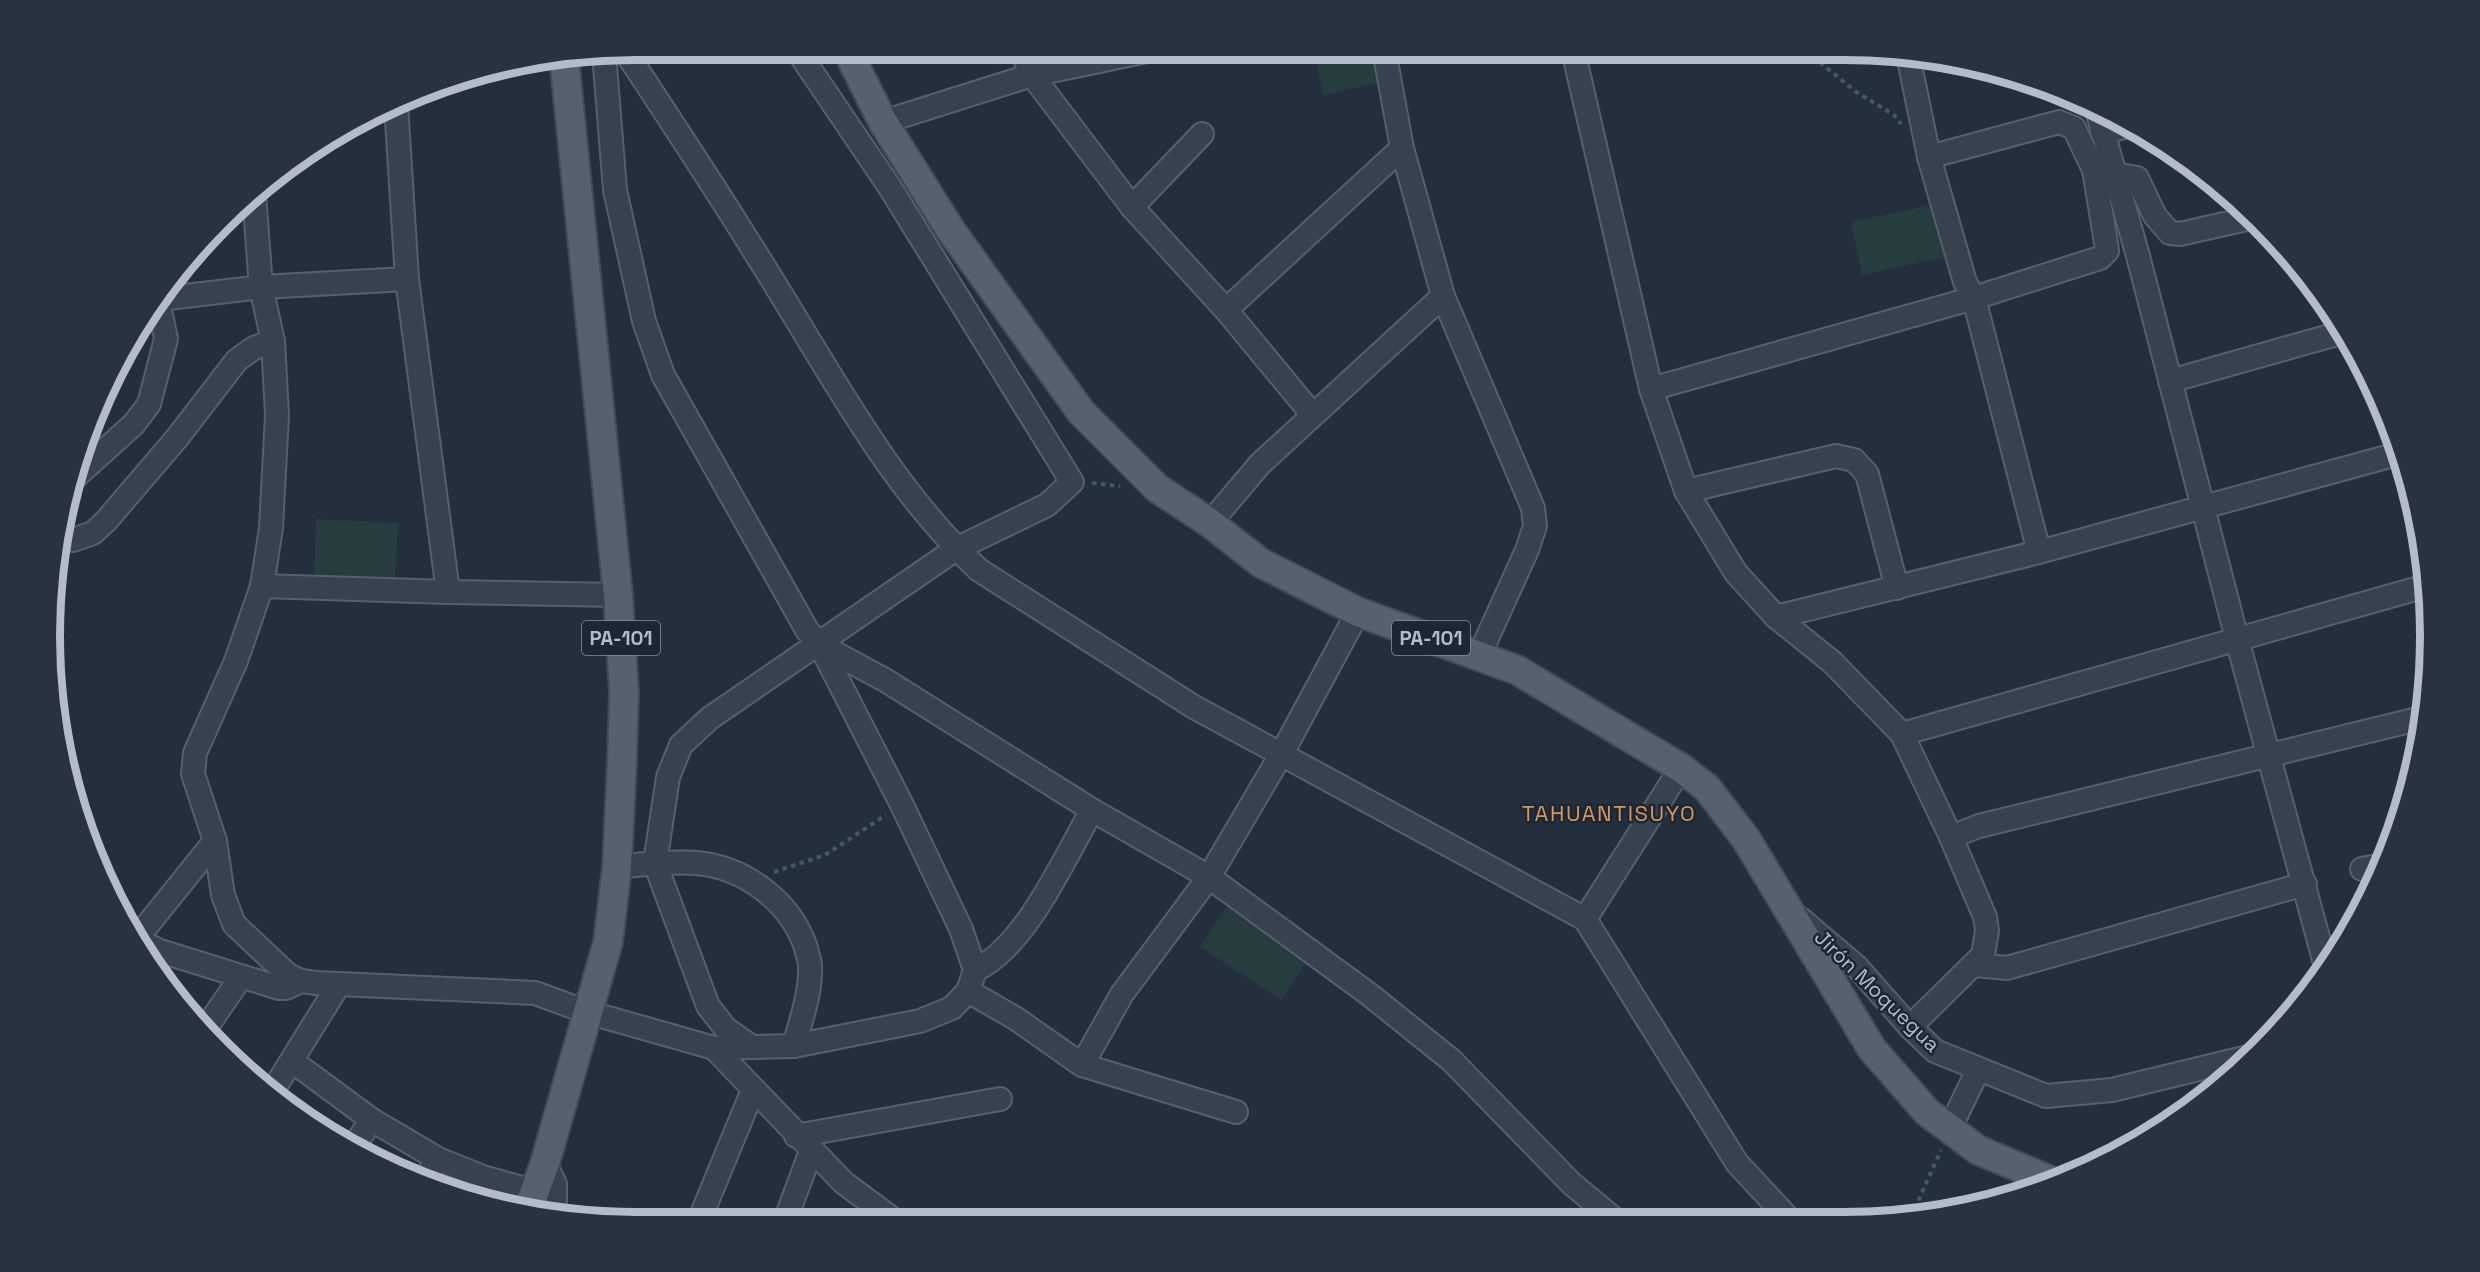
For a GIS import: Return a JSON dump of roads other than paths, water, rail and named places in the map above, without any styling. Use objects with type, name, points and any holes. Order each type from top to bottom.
[{"type":"main road","name":"PA-101","points":[[852,60],[883,122],[950,229],[1081,412],[1157,488],[1210,524],[1261,563],[1358,612],[1517,670],[1681,768],[1707,788],[1746,839],[1792,912],[1872,1049],[1927,1112],[1949,1130],[1978,1150],[2041,1177]]},
{"type":"main road","name":"PA-101","points":[[532,1201],[608,942],[617,867],[624,693],[618,595],[565,65]]},
{"type":"street","points":[[631,60],[748,240],[876,449],[907,493],[956,549],[979,570],[1194,707],[1585,919],[1737,1163],[1782,1212]]},
{"type":"street","points":[[752,1047],[726,1029],[708,1006],[655,863],[668,777],[681,745],[710,718],[820,645],[956,549],[1047,505],[1072,482],[889,186],[804,60]]},
{"type":"street","points":[[1025,60],[1032,75],[1132,207],[1226,310],[1312,414]]},
{"type":"street","points":[[883,122],[1032,75],[1104,60]]},
{"type":"street","points":[[1386,60],[1402,148],[1443,296],[1533,508],[1535,526],[1527,550],[1479,656]]},
{"type":"street","points":[[1575,60],[1651,389],[1686,491],[1736,573],[1776,617],[1832,662],[1902,734],[1951,837],[1985,917],[1986,943],[1983,955],[1976,965],[1948,987],[1910,1027]]},
{"type":"street","points":[[605,61],[615,190],[644,321],[663,375],[807,630],[820,645],[902,805],[961,929],[972,981],[1015,1018],[1082,1065],[1236,1112]]},
{"type":"street","points":[[1910,64],[1929,157],[1965,282],[1974,298],[2039,552]]},
{"type":"street","points":[[397,112],[408,279],[448,592]]},
{"type":"street","points":[[1651,389],[1974,298],[2100,258],[2104,254],[2106,243],[2102,132],[2099,119]]},
{"type":"street","points":[[1929,157],[2059,122],[2074,128],[2104,172],[2170,381],[2268,757],[2323,956]]},
{"type":"street","points":[[2102,132],[2117,129]]},
{"type":"street","points":[[1132,207],[1202,134]]},
{"type":"street","points":[[1226,310],[1402,148]]},
{"type":"street","points":[[2104,172],[2137,178],[2155,216],[2170,233],[2180,234],[2242,220]]},
{"type":"street","points":[[255,204],[261,287],[273,341],[277,415],[271,528],[262,586],[236,661],[195,753],[193,774],[215,841],[223,895],[234,924],[273,964],[288,975],[301,981],[339,984],[536,993],[587,1012],[714,1048],[794,1046],[920,1022],[952,1008],[972,981],[1022,932],[1092,810]]},
{"type":"street","points":[[170,298],[261,287],[408,279]]},
{"type":"street","points":[[1210,524],[1260,464],[1443,296]]},
{"type":"street","points":[[86,467],[134,424],[149,404],[166,339],[161,310]]},
{"type":"street","points":[[2170,381],[2335,335]]},
{"type":"street","points":[[69,538],[73,540],[93,533],[106,521],[177,438],[237,360],[254,348],[273,341]]},
{"type":"street","points":[[1686,491],[1836,456],[1854,459],[1867,474],[1898,588]]},
{"type":"street","points":[[1776,617],[2039,552],[2390,456]]},
{"type":"street","points":[[262,586],[618,595]]},
{"type":"street","points":[[1902,734],[2418,588]]},
{"type":"street","points":[[1082,1065],[1122,994],[1209,877],[1282,753],[1358,612]]},
{"type":"street","points":[[820,645],[885,680],[1092,810],[1209,877],[1370,994],[1451,1060],[1572,1184],[1606,1212]]},
{"type":"street","points":[[1951,837],[1978,826],[2414,720]]},
{"type":"street","points":[[1585,919],[1681,768]]},
{"type":"street","points":[[143,934],[215,841]]},
{"type":"street","points":[[617,867],[655,863],[698,863],[741,877],[768,892],[791,915],[801,934],[811,964],[807,994],[794,1046]]},
{"type":"street","points":[[1976,965],[2007,968],[2305,884]]},
{"type":"street","name":"Jirón Moquegua","points":[[1792,912],[1857,967],[1910,1027],[1935,1051],[2046,1096],[2112,1090],[2233,1061]]},
{"type":"street","points":[[151,947],[279,988],[286,988],[301,981]]},
{"type":"street","points":[[210,1023],[241,977]]},
{"type":"street","points":[[276,1086],[339,984]]},
{"type":"street","points":[[714,1048],[803,1143],[876,1212]]},
{"type":"street","points":[[292,1061],[372,1120],[438,1159],[483,1177],[532,1201]]},
{"type":"street","points":[[1949,1130],[1978,1070]]},
{"type":"street","points":[[703,1212],[753,1090]]},
{"type":"street","points":[[803,1143],[1000,1099]]},
{"type":"street","points":[[358,1140],[372,1120]]},
{"type":"street","points":[[787,1212],[803,1143]]},
{"type":"street","points":[[429,1173],[438,1159]]},
{"type":"street","points":[[545,1163],[555,1184],[555,1206]]},
{"type":"district","name":"TAHUANTISUYO","points":[[1609,813]]}]
